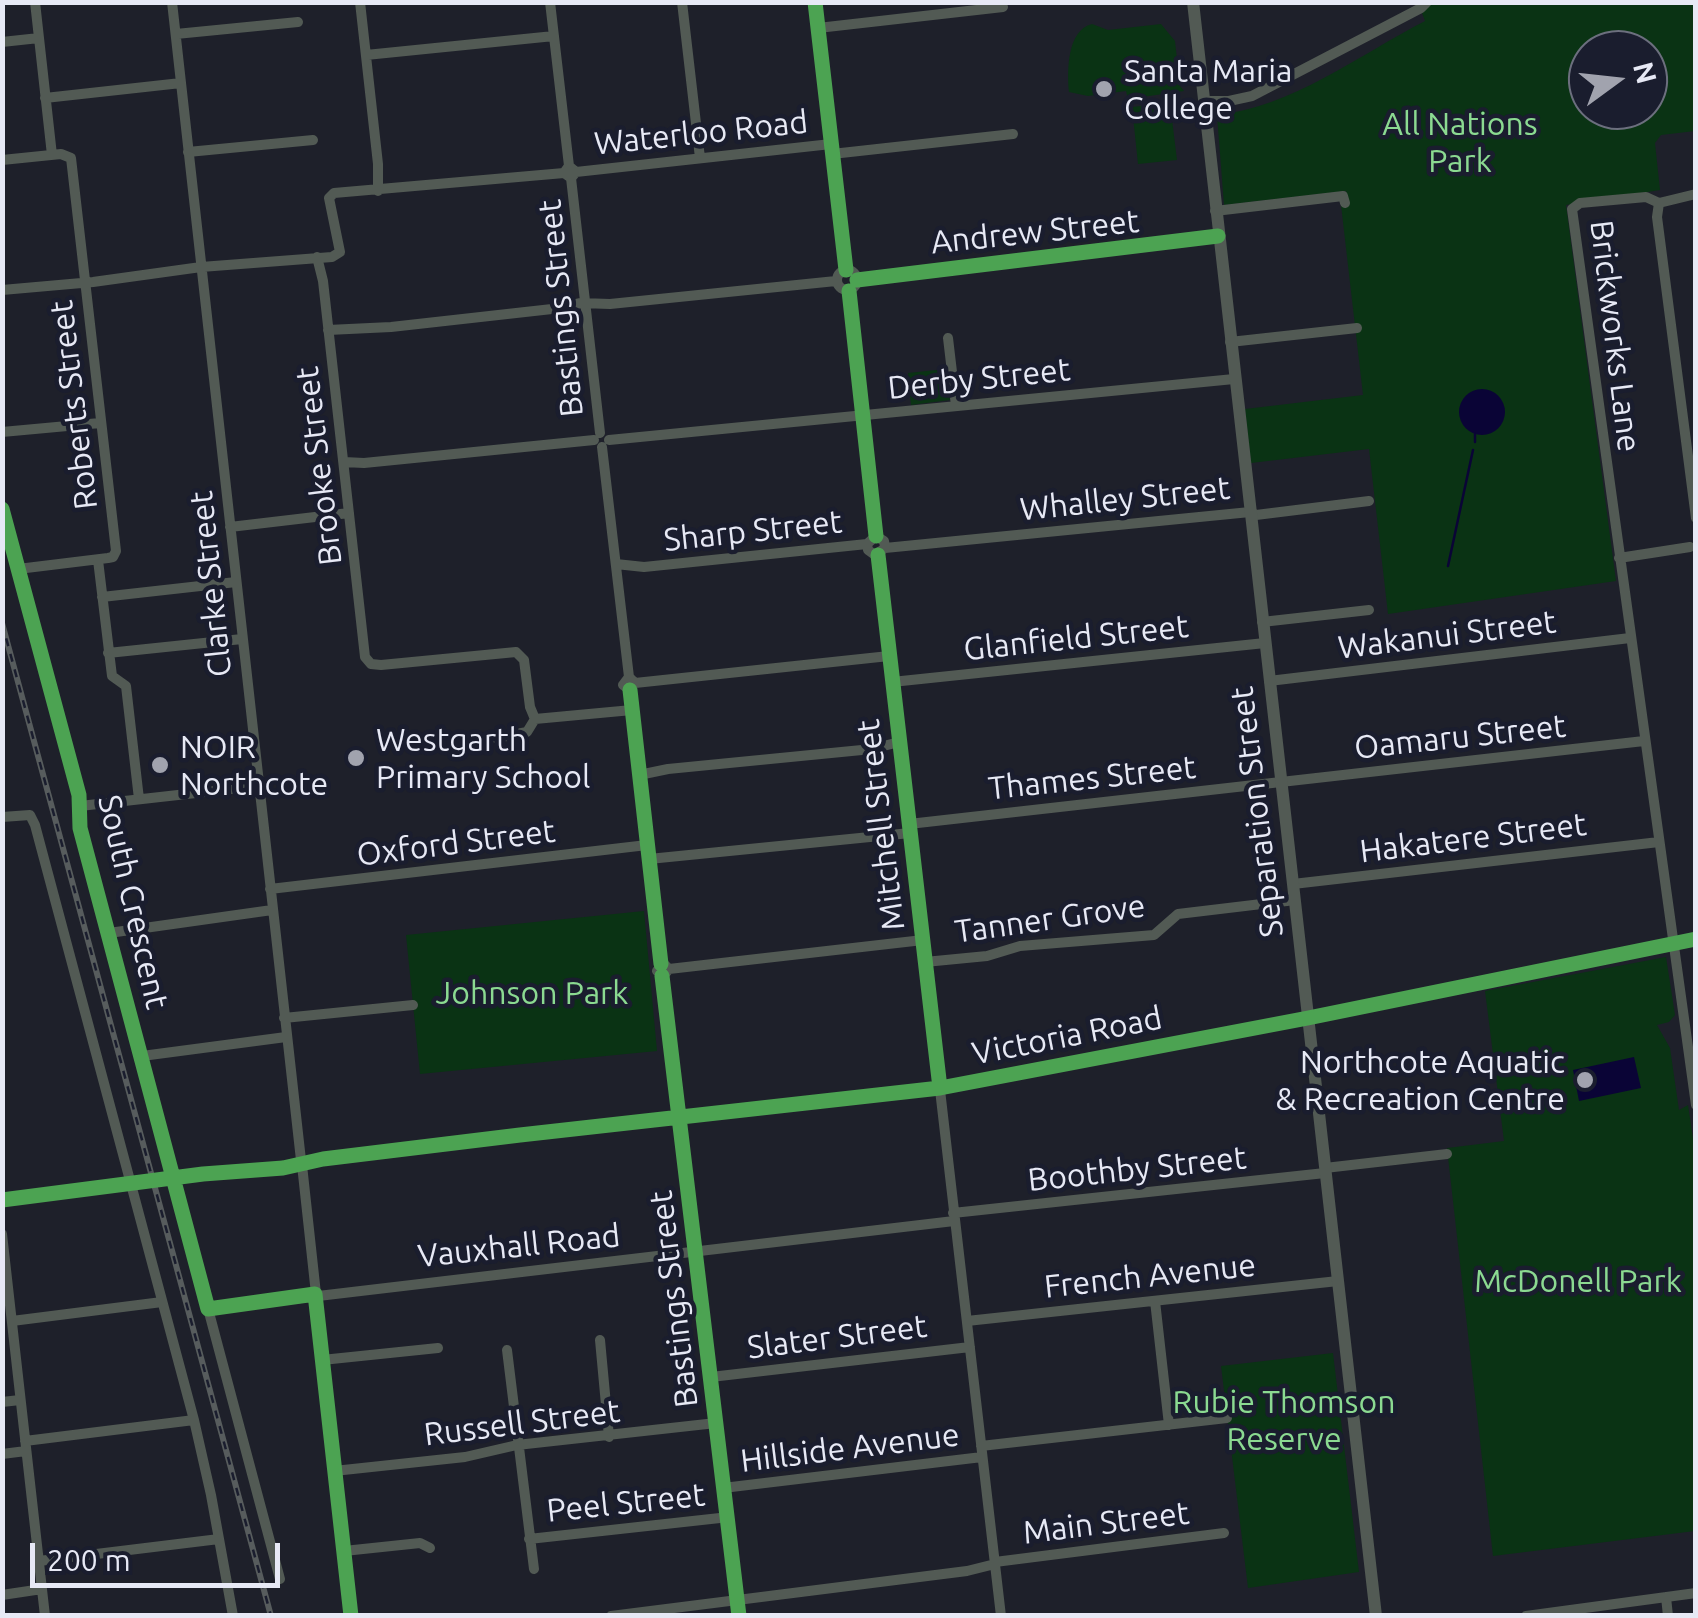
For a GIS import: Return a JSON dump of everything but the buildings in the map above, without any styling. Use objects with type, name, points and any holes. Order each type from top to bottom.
[{"type":"street","name":"Roberts Street","points":[[35,2],[52,155],[68,154],[71,158],[116,551],[114,556],[98,560],[112,676],[126,686],[139,800]]},
{"type":"street","name":"Clarke Street","points":[[172,2],[351,1616]]},
{"type":"street","points":[[360,2],[381,190]]},
{"type":"street","name":"Bastings Street","points":[[550,2],[739,1616]]},
{"type":"street","points":[[682,2],[700,158]]},
{"type":"street","points":[[815,2],[846,270]]},
{"type":"street","name":"Separation Street","points":[[1193,2],[1376,1616]]},
{"type":"street","points":[[1204,101],[1252,96],[1427,2]]},
{"type":"street","points":[[818,28],[1003,7]]},
{"type":"street","points":[[176,34],[298,22]]},
{"type":"street","points":[[366,55],[554,36]]},
{"type":"street","points":[[2,42],[40,38]]},
{"type":"street","points":[[46,98],[181,82]]},
{"type":"street","name":"Waterloo Road","points":[[327,255],[336,238],[336,202],[352,193],[700,158],[1013,134]]},
{"type":"street","points":[[188,152],[313,140]]},
{"type":"street","points":[[2,160],[52,155]]},
{"type":"street","points":[[1696,194],[1659,203],[1656,216],[1696,518]]},
{"type":"street","points":[[1215,210],[1344,197]]},
{"type":"street","name":"Brickworks Lane","points":[[1619,558],[1572,209],[1580,203],[1646,197],[1659,203]]},
{"type":"street","name":"Andrew Street","points":[[857,280],[1218,236]]},
{"type":"street","points":[[2,290],[327,255]]},
{"type":"street","name":"Brooke Street","points":[[327,255],[322,281],[365,657],[374,665],[516,652],[524,660],[535,720]]},
{"type":"street","points":[[849,291],[839,288],[836,281],[838,274],[846,270],[853,272],[857,280],[849,291],[871,540],[884,541],[881,551]]},
{"type":"street","points":[[329,333],[836,281]]},
{"type":"street","points":[[1230,342],[1357,328]]},
{"type":"street","points":[[948,338],[956,406]]},
{"type":"street","name":"Derby Street","points":[[344,465],[1234,379]]},
{"type":"street","points":[[2,432],[100,423]]},
{"type":"street","name":"Whalley Street","points":[[881,551],[1369,501]]},
{"type":"street","name":"South Crescent","points":[[2,508],[80,806],[80,828],[280,1579]]},
{"type":"street","points":[[230,527],[350,513]]},
{"type":"street","name":"Sharp Street","points":[[617,577],[644,568],[871,540]]},
{"type":"street","points":[[1694,546],[1619,558],[1696,1105]]},
{"type":"street","name":"Mitchell Street","points":[[881,551],[892,682],[1002,1616]]},
{"type":"street","points":[[18,569],[98,560]]},
{"type":"street","name":"Sharp Street","points":[[616,564],[644,568]]},
{"type":"street","points":[[102,597],[236,582]]},
{"type":"street","points":[[1262,622],[1369,610]]},
{"type":"street","name":"Wakanui Street","points":[[1269,681],[1630,638]]},
{"type":"street","points":[[108,653],[242,639]]},
{"type":"street","name":"Glanfield Street","points":[[892,682],[1265,643]]},
{"type":"street","points":[[631,683],[890,656]]},
{"type":"street","points":[[496,738],[527,732],[535,720],[632,710]]},
{"type":"street","name":"Oamaru Street","points":[[1281,783],[1644,741]]},
{"type":"street","points":[[639,771],[872,749],[900,742]]},
{"type":"street","name":"Thames Street","points":[[649,859],[1281,783]]},
{"type":"street","points":[[80,806],[258,786]]},
{"type":"street","points":[[2,816],[30,815],[34,825],[194,1420],[233,1616]]},
{"type":"street","name":"Hakatere Street","points":[[1293,884],[1659,842]]},
{"type":"street","name":"Oxford Street","points":[[270,890],[647,846]]},
{"type":"street","name":"Tanner Grove","points":[[925,962],[987,956],[1020,946],[1154,934],[1178,914],[1294,900]]},
{"type":"street","points":[[109,933],[272,910]]},
{"type":"street","name":"Victoria Road","points":[[2,1200],[940,1088],[1696,939]]},
{"type":"street","points":[[664,969],[922,940]]},
{"type":"street","points":[[284,1018],[413,1005]]},
{"type":"street","points":[[142,1056],[286,1037]]},
{"type":"street","name":"Boothby Street","points":[[954,1217],[1447,1154]]},
{"type":"street","name":"Vauxhall Road","points":[[208,1309],[954,1217]]},
{"type":"street","points":[[2,1234],[8,1315],[45,1616]]},
{"type":"street","name":"French Avenue","points":[[967,1321],[1338,1281]]},
{"type":"street","points":[[1155,1301],[1170,1425]]},
{"type":"street","points":[[8,1315],[162,1302]]},
{"type":"street","points":[[600,1340],[608,1437]]},
{"type":"street","name":"Slater Street","points":[[711,1377],[970,1347]]},
{"type":"street","points":[[322,1360],[438,1348]]},
{"type":"street","points":[[507,1350],[534,1569]]},
{"type":"street","points":[[2,1402],[20,1400]]},
{"type":"street","name":"Hillside Avenue","points":[[722,1488],[1227,1418]]},
{"type":"street","points":[[2,1454],[26,1446],[194,1420]]},
{"type":"street","name":"Russell Street","points":[[334,1471],[466,1457],[517,1444],[716,1423]]},
{"type":"street","name":"Peel Street","points":[[529,1539],[728,1517]]},
{"type":"street","name":"Main Street","points":[[611,1616],[967,1571],[1224,1533]]},
{"type":"street","points":[[39,1561],[219,1539]]},
{"type":"street","points":[[344,1551],[420,1542],[430,1548]]},
{"type":"street","points":[[2,1594],[42,1589]]},
{"type":"street","points":[[1526,1616],[1696,1593]]},
{"type":"street","points":[[1666,1597],[1668,1616]]},
{"type":"green space","name":"All Nations Park","points":[[1431,3],[1695,3],[1695,131],[1661,135],[1655,143],[1660,190],[1566,205],[1616,581],[1388,614],[1369,449],[1251,463],[1245,409],[1363,395],[1341,205],[1348,203],[1346,191],[1224,205],[1217,115],[1272,102],[1298,91],[1425,21],[1422,13]]},
{"type":"green space","points":[[1092,24],[1108,30],[1161,24],[1175,41],[1180,86],[1184,91],[1128,99],[1126,91],[1088,96],[1069,92],[1073,43]]},
{"type":"green space","points":[[1170,103],[1177,160],[1138,164],[1132,107]]},
{"type":"green space","points":[[946,369],[950,400],[911,405],[908,373]]},
{"type":"green space","name":"Johnson Park","points":[[644,911],[657,1051],[420,1074],[406,935]]},
{"type":"green space","name":"McDonell Park","points":[[1666,957],[1675,1015],[1669,1022],[1657,1025],[1670,1048],[1679,1110],[1688,1105],[1695,1152],[1695,1531],[1493,1556],[1447,1148],[1504,1141],[1485,991]]},
{"type":"green space","name":"Rubie Thomson Reserve","points":[[1333,1353],[1359,1572],[1248,1588],[1221,1366]]},
{"type":"shaded area","points":[[1482,389],[1498,396],[1505,412],[1498,428],[1482,435],[1466,428],[1459,412],[1466,396]]},
{"type":"shaded area","points":[[1634,1057],[1641,1088],[1579,1101],[1573,1070]]},
{"type":"waterway","points":[[1475,434],[1475,442]]},
{"type":"waterway","points":[[1448,566],[1473,450]]},
{"type":"railway","points":[[2,623],[271,1616]]},
{"type":"cycle path","points":[[815,2],[846,270]]},
{"type":"cycle path","points":[[857,280],[1218,236]]},
{"type":"cycle path","points":[[849,291],[876,536]]},
{"type":"cycle path","points":[[2,509],[79,795],[80,828],[208,1309],[315,1294],[351,1616]]},
{"type":"cycle path","points":[[878,555],[940,1088]]},
{"type":"cycle path","points":[[630,690],[661,964]]},
{"type":"cycle path","points":[[2,1200],[203,1174],[283,1168],[323,1159],[520,1135],[940,1088],[1696,939]]},
{"type":"cycle path","points":[[662,976],[739,1616]]},
{"type":"place","name":"Santa Maria College","points":[[1104,89]]},
{"type":"place","name":"Westgarth Primary School","points":[[356,758]]},
{"type":"place","name":"NOIR Northcote","points":[[160,765]]},
{"type":"place","name":"Northcote Aquatic & Recreation Centre","points":[[1585,1080]]}]
